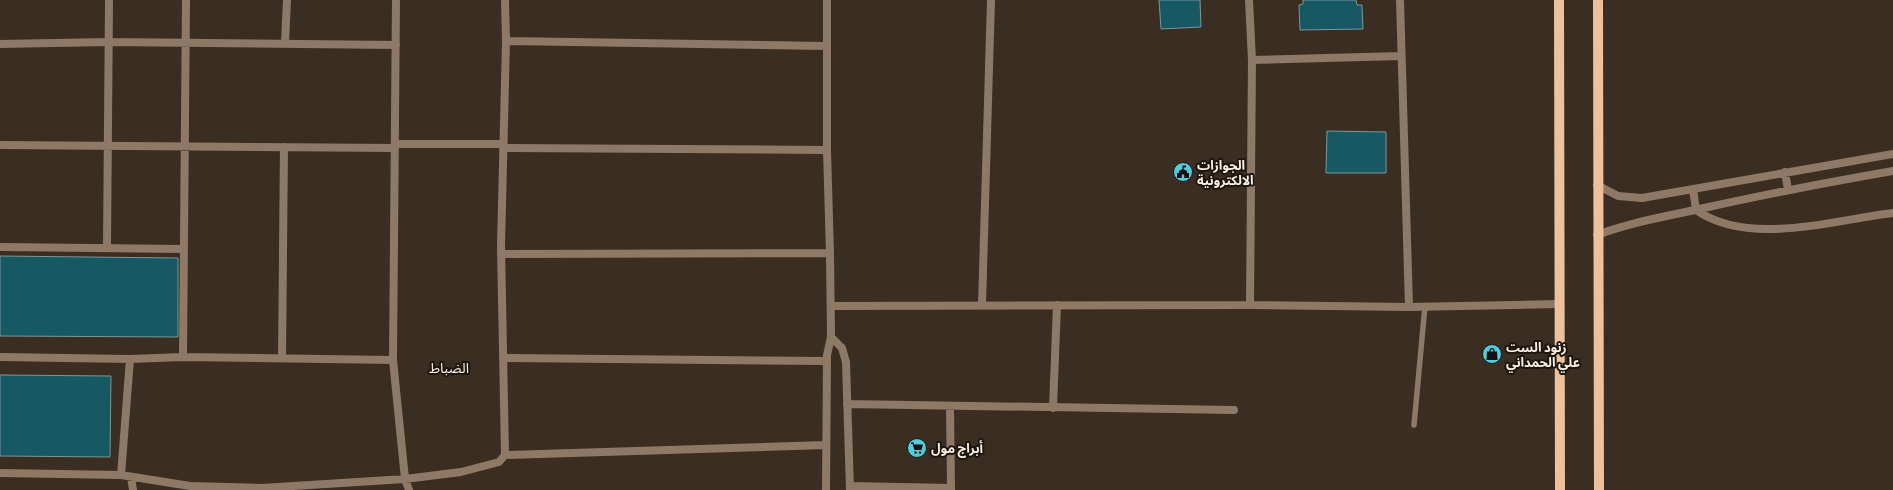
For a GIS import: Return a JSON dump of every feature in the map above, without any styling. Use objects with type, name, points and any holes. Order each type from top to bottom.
[{"type":"main road","points":[[1559,0],[1560,490]]},
{"type":"main road","points":[[1598,0],[1597,235],[1599,490]]},
{"type":"street","points":[[107,248],[109,0]]},
{"type":"street","points":[[183,357],[186,0]]},
{"type":"street","points":[[285,44],[287,0]]},
{"type":"street","points":[[396,0],[393,360],[405,480],[409,490]]},
{"type":"street","points":[[0,473],[121,475],[190,486],[262,488],[405,480],[461,472],[499,462],[505,455],[501,254],[506,41],[505,0]]},
{"type":"street","points":[[826,490],[827,349],[831,337],[827,150],[827,0]]},
{"type":"street","points":[[982,305],[991,0]]},
{"type":"street","points":[[1249,0],[1252,60],[1250,304]]},
{"type":"street","points":[[1400,0],[1409,307]]},
{"type":"street","points":[[506,41],[827,46]]},
{"type":"street","points":[[0,44],[109,42],[396,45]]},
{"type":"street","points":[[1252,60],[1401,56]]},
{"type":"street","points":[[0,145],[284,147],[503,146],[827,150]]},
{"type":"street","points":[[282,358],[284,147]]},
{"type":"street","points":[[1597,185],[1618,196],[1634,199],[1893,154]]},
{"type":"street","points":[[1597,235],[1618,228],[1788,190],[1893,171]]},
{"type":"street","points":[[1785,172],[1788,190]]},
{"type":"street","points":[[1693,189],[1696,210],[1712,220],[1732,226],[1793,228],[1893,213]]},
{"type":"street","points":[[0,247],[184,248]]},
{"type":"street","points":[[501,254],[830,253]]},
{"type":"street","points":[[831,306],[1250,304],[1409,307],[1559,304]]},
{"type":"street","points":[[1053,408],[1057,305]]},
{"type":"street","points":[[831,337],[842,348],[845,354],[850,488],[951,489],[950,406]]},
{"type":"street","points":[[0,357],[130,359],[183,357],[393,360]]},
{"type":"street","points":[[503,358],[827,361]]},
{"type":"street","points":[[121,475],[130,359]]},
{"type":"street","points":[[847,404],[1234,410]]},
{"type":"street","points":[[505,455],[826,445]]},
{"type":"street","points":[[131,477],[133,490]]},
{"type":"lane","points":[[1414,424],[1424,306]]},
{"type":"building","points":[[1159,0],[1200,0],[1201,27],[1161,29]]},
{"type":"building","points":[[1303,0],[1356,0],[1357,5],[1362,5],[1363,29],[1300,30],[1299,5],[1303,4]]},
{"type":"building","points":[[1327,131],[1386,132],[1386,173],[1326,173]]},
{"type":"building","points":[[0,256],[178,258],[178,337],[0,336]]},
{"type":"building","points":[[0,375],[111,376],[110,457],[0,456]]},
{"type":"place","name":"الجوازات الالكترونية","points":[[1183,172]]},
{"type":"place","name":"زنود الست علي الحمداني","points":[[1492,354]]},
{"type":"place","name":"أبراج مول","points":[[917,448]]},
{"type":"district","name":"الضباط","points":[[449,368]]}]
